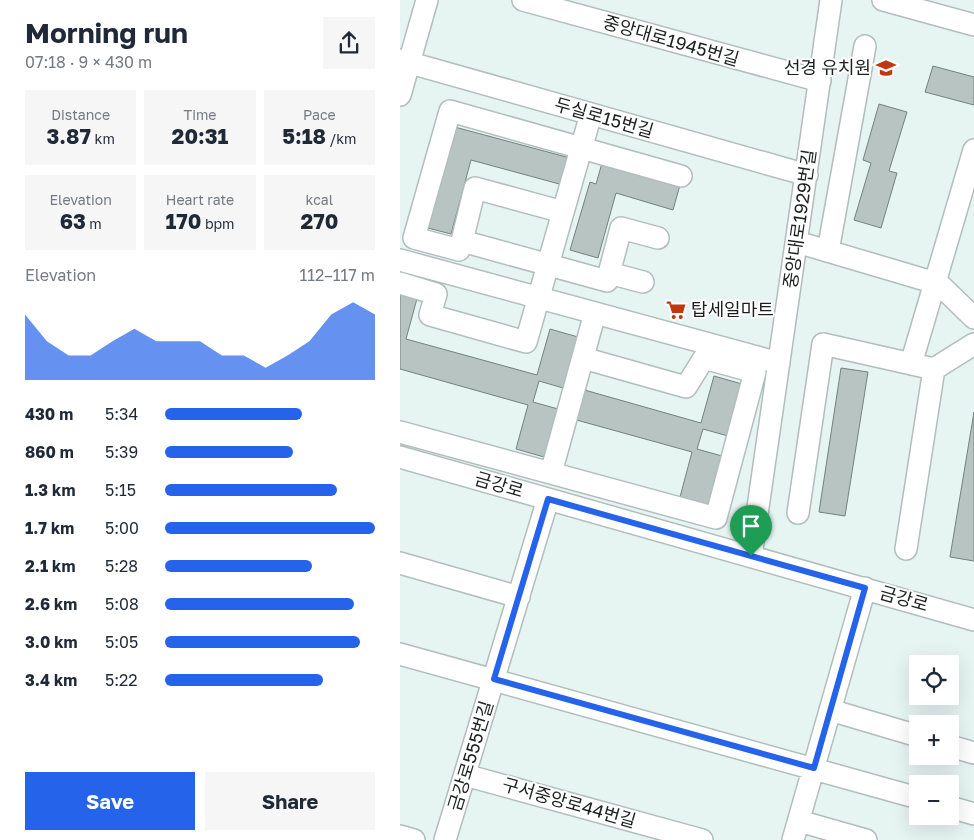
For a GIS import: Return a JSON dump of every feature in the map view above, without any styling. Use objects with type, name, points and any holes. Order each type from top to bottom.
[{"type":"street","points":[[400,95],[405,61],[427,0]]},
{"type":"street","name":"중앙대로1945번길","points":[[523,0],[820,81]]},
{"type":"street","name":"중앙대로1929번길","points":[[751,556],[831,0]]},
{"type":"street","points":[[882,0],[974,25]]},
{"type":"street","points":[[828,251],[865,46]]},
{"type":"street","name":"두실로15번길","points":[[405,61],[807,175]]},
{"type":"street","points":[[564,212],[476,188],[459,250],[414,238],[450,111],[681,176]]},
{"type":"street","points":[[400,283],[436,294],[430,315],[526,342],[592,114]]},
{"type":"street","points":[[911,364],[974,150]]},
{"type":"street","points":[[462,241],[607,280],[621,228],[658,238]]},
{"type":"street","points":[[797,242],[939,284],[974,318]]},
{"type":"street","points":[[400,260],[780,363]]},
{"type":"street","points":[[609,273],[643,282]]},
{"type":"street","points":[[551,473],[595,313]]},
{"type":"street","points":[[798,513],[823,344],[934,369],[974,344]]},
{"type":"street","points":[[400,432],[716,518],[755,372],[704,358],[686,387],[583,358]]},
{"type":"street","points":[[906,550],[934,369]]},
{"type":"street","name":"금강로","points":[[400,457],[974,620]]},
{"type":"street","name":"금강로555번길","points":[[445,840],[548,499]]},
{"type":"street","points":[[400,563],[519,597]]},
{"type":"street","points":[[865,588],[796,831],[866,840]]},
{"type":"street","points":[[400,654],[909,795]]},
{"type":"street","points":[[830,710],[909,733]]},
{"type":"street","points":[[959,749],[974,753]]},
{"type":"street","name":"구서중앙로44번길","points":[[465,775],[702,840]]},
{"type":"street","points":[[959,810],[974,814]]},
{"type":"street","points":[[400,836],[414,840]]},
{"type":"building","points":[[933,66],[974,77],[974,105],[925,92]]},
{"type":"building","points":[[879,104],[907,112],[889,171],[897,173],[881,228],[854,220],[871,163],[863,160]]},
{"type":"building","points":[[451,126],[570,158],[563,185],[471,160],[451,234],[424,227]]},
{"type":"building","points":[[602,163],[680,185],[673,210],[616,193],[598,258],[570,250],[590,182],[596,184]]},
{"type":"building","points":[[400,290],[418,295],[406,339],[537,375],[550,329],[578,337],[563,388],[539,381],[533,402],[558,409],[544,457],[516,449],[528,405],[400,369]]},
{"type":"building","points":[[841,368],[868,372],[845,516],[819,512]]},
{"type":"building","points":[[714,376],[742,384],[728,436],[703,429],[697,449],[722,456],[708,505],[680,497],[692,452],[573,419],[581,389],[701,423]]},
{"type":"building","points":[[974,412],[974,561],[950,557]]},
{"type":"place","name":"선경 유치원","points":[[886,68]]},
{"type":"place","name":"탑세일마트","points":[[676,310]]},
{"type":"route","points":[[548,499],[751,556],[865,588],[814,768],[494,679],[548,499]]}]
